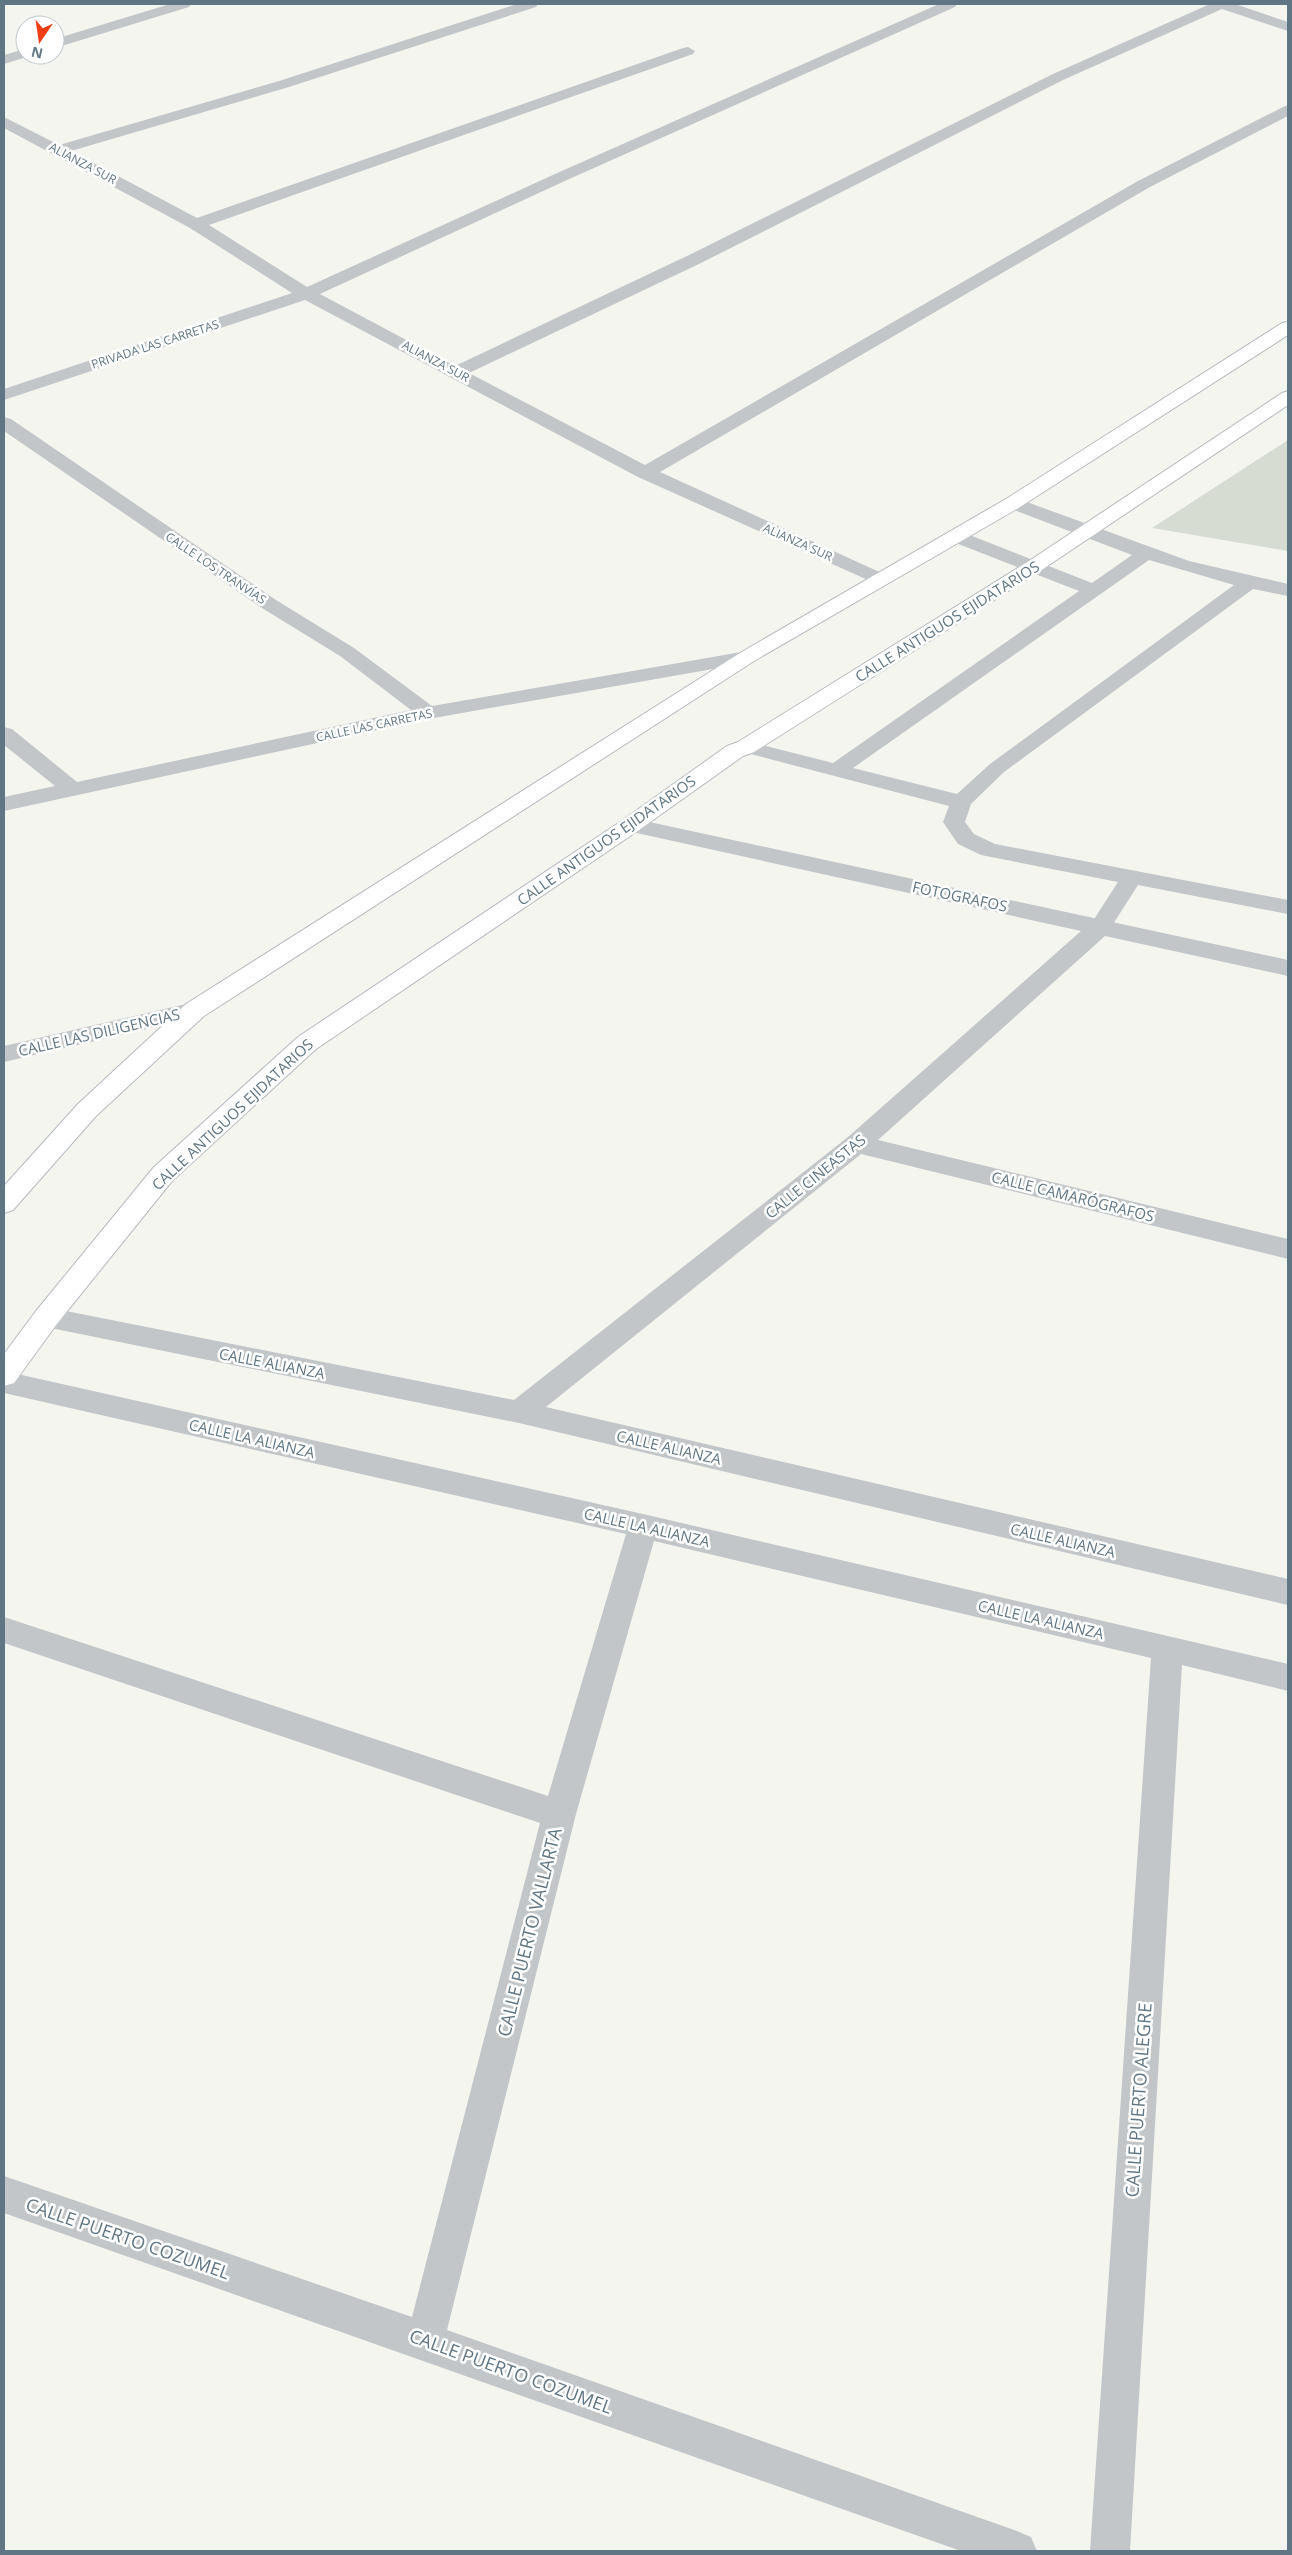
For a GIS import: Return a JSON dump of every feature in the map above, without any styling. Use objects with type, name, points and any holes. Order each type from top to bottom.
[{"type":"street","points":[[65,41],[180,4]]},
{"type":"street","points":[[59,150],[284,84],[531,4]]},
{"type":"street","name":"PRIVADA LAS CARRETAS","points":[[4,395],[306,294],[561,177],[950,4]]},
{"type":"street","points":[[456,372],[695,259],[1058,77],[1221,4],[1288,27]]},
{"type":"street","points":[[196,224],[688,51]]},
{"type":"street","points":[[645,473],[1144,184],[1288,110]]},
{"type":"street","name":"ALIANZA SUR","points":[[4,122],[196,224],[306,294],[645,473],[879,579]]},
{"type":"street","points":[[4,1203],[87,1110],[195,1010],[747,657],[1013,503],[1288,327]]},
{"type":"street","name":"CALLE ANTIGUOS EJIDATARIOS","points":[[4,1376],[46,1318],[163,1174],[307,1043],[631,825],[735,750],[746,747],[1033,567],[1288,397]]},
{"type":"street","name":"CALLE LOS TRANVÍAS","points":[[4,423],[269,604],[347,652],[428,713]]},
{"type":"street","name":"CALLE LAS CARRETAS","points":[[4,804],[428,713],[747,657]]},
{"type":"street","points":[[4,734],[72,788]]},
{"type":"street","name":"FOTOGRAFOS","points":[[631,825],[1288,968]]},
{"type":"street","name":"CALLE CINEASTAS","points":[[519,1412],[857,1144],[1100,927]]},
{"type":"street","name":"CALLE LAS DILIGENCIAS","points":[[4,1054],[195,1010]]},
{"type":"street","name":"CALLE CAMARÓGRAFOS","points":[[857,1144],[1288,1249]]},
{"type":"street","name":"CALLE ALIANZA","points":[[46,1318],[519,1412],[1288,1592]]},
{"type":"street","name":"CALLE LA ALIANZA","points":[[4,1382],[643,1526],[1288,1678]]},
{"type":"street","name":"CALLE PUERTO VALLARTA","points":[[425,2341],[559,1814],[643,1526]]},
{"type":"street","points":[[4,1630],[559,1814]]},
{"type":"street","name":"CALLE PUERTO ALEGRE","points":[[1110,2551],[1167,1648]]},
{"type":"street","name":"CALLE PUERTO COZUMEL","points":[[4,2195],[425,2341],[1017,2551]]},
{"type":"lane","points":[[1013,503],[1087,532],[1197,571],[1248,584],[1288,590]]},
{"type":"lane","points":[[955,536],[1093,590]]},
{"type":"lane","points":[[836,770],[1147,553]]},
{"type":"lane","points":[[1248,584],[997,768],[961,802],[954,822],[966,839],[989,850],[1288,908]]},
{"type":"lane","points":[[746,747],[961,802]]},
{"type":"lane","points":[[1100,927],[1131,878]]},
{"type":"shaded area","points":[[1288,440],[1288,551],[1152,528]]}]
